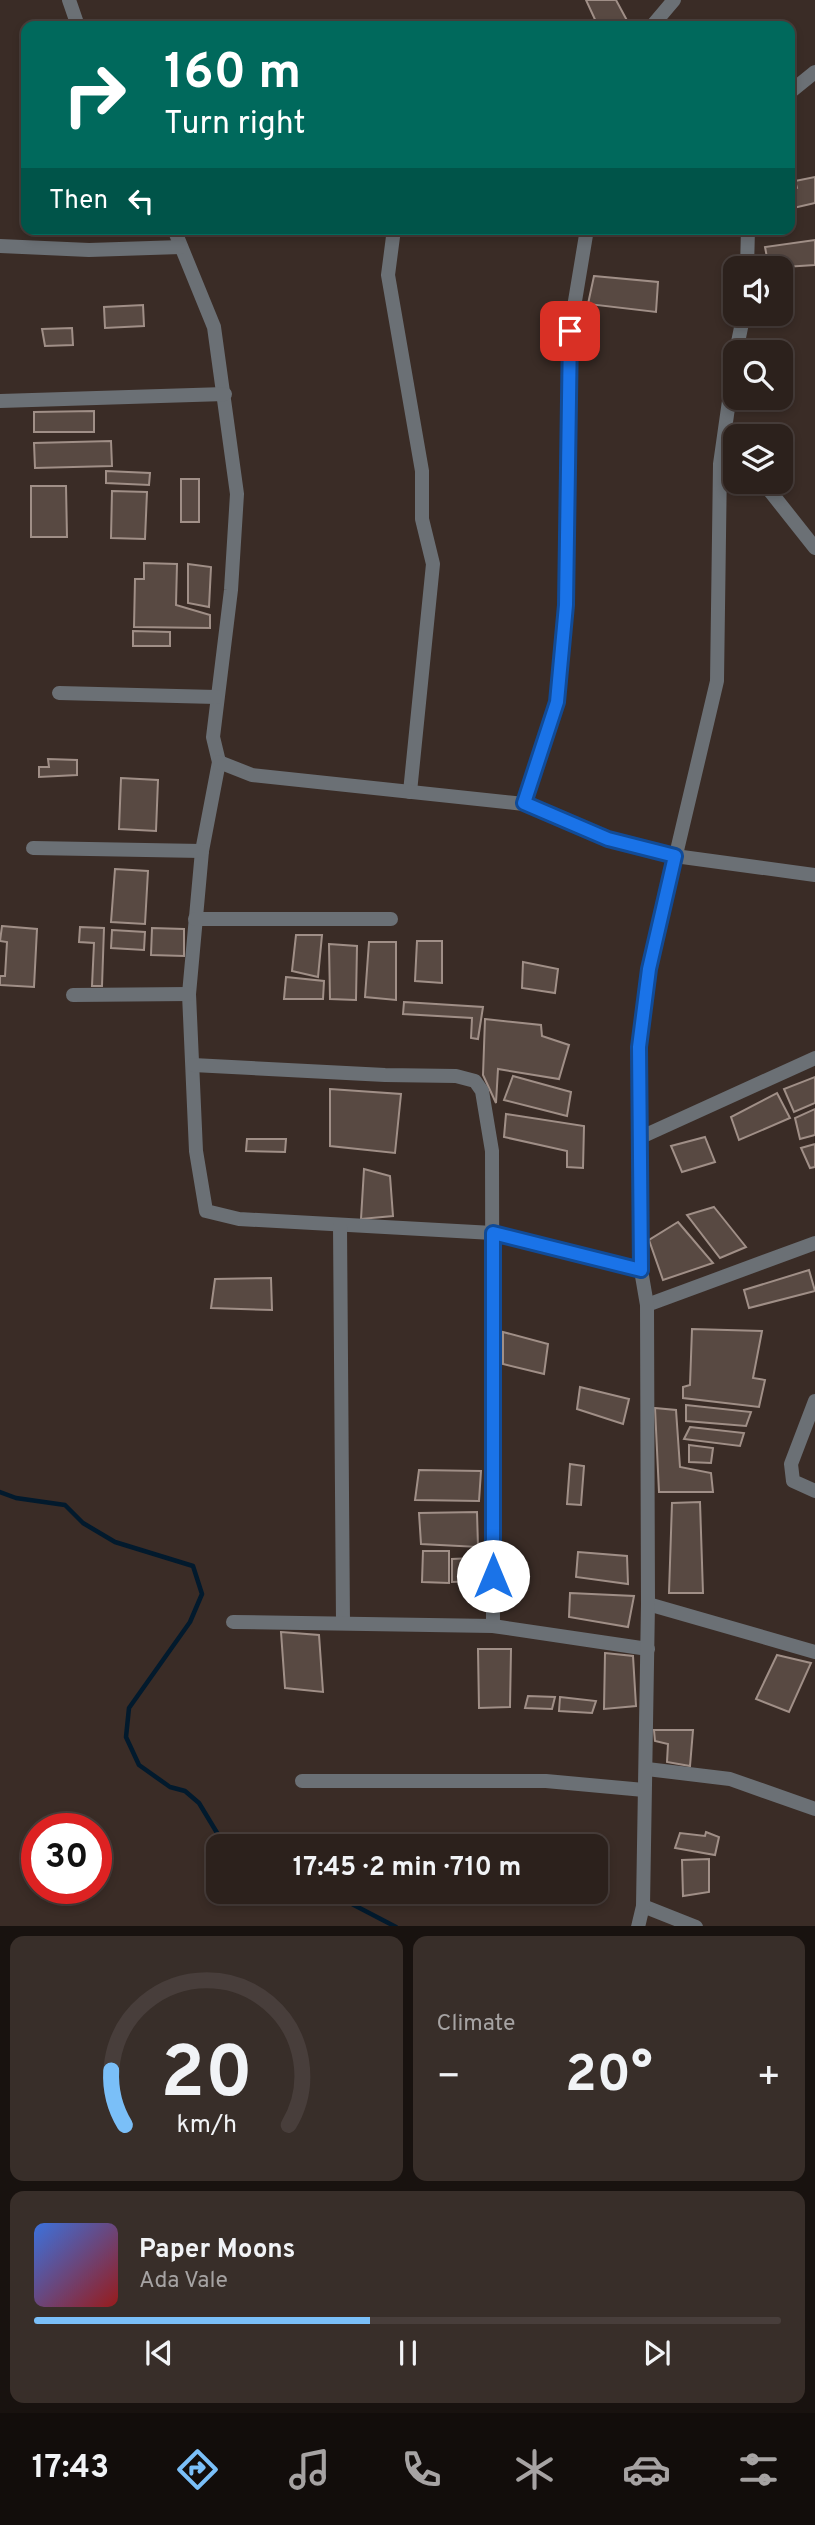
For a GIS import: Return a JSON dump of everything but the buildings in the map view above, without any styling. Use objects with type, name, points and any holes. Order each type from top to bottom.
[{"type":"street","points":[[69,0],[76,21]]},
{"type":"street","points":[[656,21],[674,0]]},
{"type":"street","points":[[795,88],[815,72]]},
{"type":"street","points":[[176,235],[214,327],[237,494],[231,590],[213,737],[219,762],[202,851],[189,994],[196,1151],[206,1212],[239,1219],[493,1233],[641,1270]]},
{"type":"street","points":[[393,235],[388,275],[422,471],[422,519],[433,564],[410,792]]},
{"type":"street","points":[[524,803],[557,702],[566,605],[570,331],[586,235]]},
{"type":"street","points":[[747,256],[748,235]]},
{"type":"street","points":[[0,246],[89,250],[181,247]]},
{"type":"street","points":[[0,401],[225,394]]},
{"type":"street","points":[[638,1926],[643,1906],[648,1649],[647,1305],[641,1270],[639,1047],[648,982],[717,681],[719,483],[723,449]]},
{"type":"street","points":[[772,494],[815,548]]},
{"type":"street","points":[[59,693],[216,697]]},
{"type":"street","points":[[219,762],[252,775],[524,803],[608,839],[675,856],[815,875]]},
{"type":"street","points":[[33,848],[202,851]]},
{"type":"street","points":[[195,919],[391,919]]},
{"type":"street","points":[[73,995],[189,994]]},
{"type":"street","points":[[639,1138],[815,1058]]},
{"type":"street","points":[[193,1065],[456,1076],[474,1081],[482,1091],[492,1151],[493,1626]]},
{"type":"street","points":[[340,1226],[343,1623]]},
{"type":"street","points":[[647,1305],[815,1244]]},
{"type":"street","points":[[815,1401],[791,1464],[793,1481],[815,1491]]},
{"type":"street","points":[[648,1604],[815,1652]]},
{"type":"street","points":[[233,1622],[493,1626],[648,1649]]},
{"type":"street","points":[[647,1769],[730,1779],[815,1809]]},
{"type":"street","points":[[302,1781],[546,1781],[644,1790]]},
{"type":"street","points":[[643,1906],[693,1926]]},
{"type":"waterway","points":[[0,1492],[16,1498],[65,1505],[83,1523],[115,1542],[193,1566],[202,1594],[190,1622],[129,1708],[126,1737],[139,1765],[170,1787],[185,1791],[199,1803],[218,1834]]},
{"type":"waterway","points":[[352,1904],[394,1926]]},
{"type":"route","points":[[493,1576],[493,1233],[641,1270],[639,1047],[649,969],[675,856],[608,839],[524,803],[557,702],[566,605],[570,331]]}]
